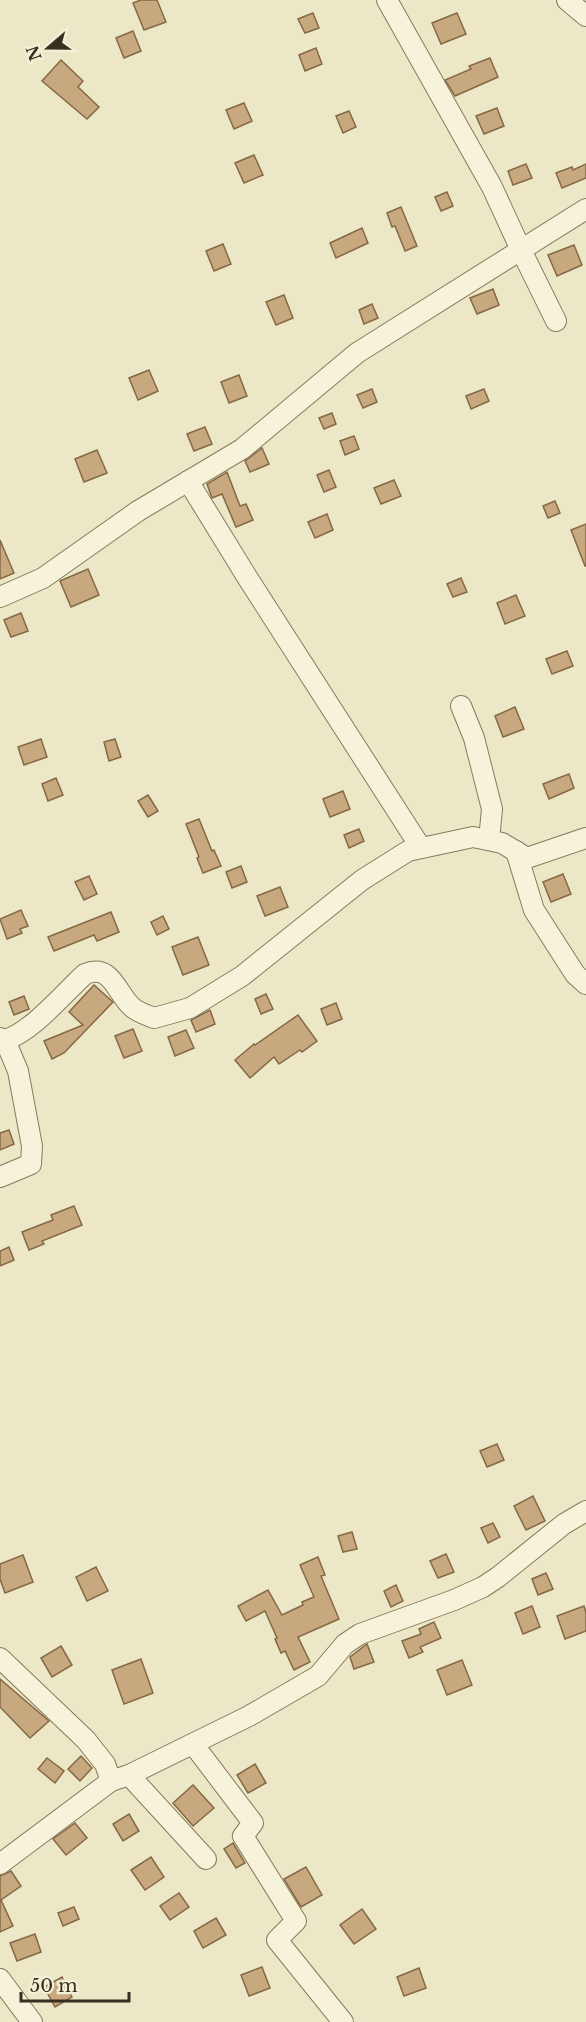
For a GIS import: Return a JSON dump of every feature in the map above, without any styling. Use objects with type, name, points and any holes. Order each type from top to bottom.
[{"type":"street","points":[[387,0],[492,187],[556,321]]},
{"type":"street","points":[[567,0],[586,16]]},
{"type":"street","points":[[0,597],[43,578],[138,511],[242,449],[357,353],[586,209]]},
{"type":"street","points":[[188,481],[247,578],[421,848]]},
{"type":"street","points":[[461,706],[474,738],[492,809],[489,840]]},
{"type":"street","points":[[0,1177],[32,1164],[32,1146],[18,1071],[3,1039],[14,1038],[44,1014],[85,974],[93,970],[106,973],[132,1007],[154,1018],[190,1008],[242,976],[362,880],[408,851],[473,837],[502,843],[527,858],[586,838]]},
{"type":"street","points":[[516,851],[534,910],[575,974],[586,984]]},
{"type":"street","points":[[0,1864],[120,1778],[249,1716],[318,1676],[345,1644],[360,1634],[483,1587],[564,1524],[586,1511]]},
{"type":"street","points":[[0,1658],[86,1740],[105,1764],[206,1858]]},
{"type":"street","points":[[193,1744],[253,1823],[243,1836],[296,1921],[278,1940],[344,2022]]},
{"type":"street","points":[[0,1979],[32,2022]]},
{"type":"building","points":[[141,0],[157,0],[166,22],[144,30],[133,3]]},
{"type":"building","points":[[313,13],[319,28],[305,33],[298,19]]},
{"type":"building","points":[[457,13],[466,34],[441,44],[432,23]]},
{"type":"building","points":[[133,31],[141,51],[124,58],[116,38]]},
{"type":"building","points":[[316,48],[322,64],[305,71],[299,55]]},
{"type":"building","points":[[490,58],[498,77],[455,96],[445,80],[471,69],[469,66]]},
{"type":"building","points":[[61,60],[83,81],[78,87],[99,107],[87,119],[42,81]]},
{"type":"building","points":[[244,103],[252,121],[234,129],[226,110]]},
{"type":"building","points":[[497,108],[504,126],[484,134],[476,116]]},
{"type":"building","points":[[349,111],[356,127],[343,133],[336,116]]},
{"type":"building","points":[[254,155],[263,175],[244,183],[235,163]]},
{"type":"building","points":[[526,164],[532,178],[513,185],[508,171]]},
{"type":"building","points":[[586,164],[586,178],[562,188],[556,173],[572,167],[573,170]]},
{"type":"building","points":[[447,192],[453,206],[441,211],[435,197]]},
{"type":"building","points":[[401,207],[417,246],[405,251],[387,213]]},
{"type":"building","points":[[362,228],[368,243],[336,258],[330,243]]},
{"type":"building","points":[[223,244],[231,264],[214,271],[206,251]]},
{"type":"building","points":[[574,245],[582,265],[557,276],[548,255]]},
{"type":"building","points":[[493,289],[499,305],[477,314],[470,298]]},
{"type":"building","points":[[284,295],[293,318],[276,325],[266,302]]},
{"type":"building","points":[[372,304],[378,318],[364,324],[359,310]]},
{"type":"building","points":[[149,370],[158,391],[138,400],[129,378]]},
{"type":"building","points":[[239,375],[247,396],[229,403],[221,382]]},
{"type":"building","points":[[372,389],[377,402],[363,408],[357,395]]},
{"type":"building","points":[[484,389],[489,401],[471,409],[466,396]]},
{"type":"building","points":[[332,413],[336,424],[324,429],[319,418]]},
{"type":"building","points":[[205,427],[212,444],[194,451],[187,434]]},
{"type":"building","points":[[354,436],[359,449],[345,455],[340,441]]},
{"type":"building","points":[[262,448],[269,464],[250,472],[245,461]]},
{"type":"building","points":[[97,450],[107,473],[84,482],[75,459]]},
{"type":"building","points":[[329,470],[336,487],[324,492],[317,475]]},
{"type":"building","points":[[227,472],[240,506],[246,504],[253,520],[236,527],[222,494],[212,498],[207,484]]},
{"type":"building","points":[[394,480],[401,496],[381,504],[374,488]]},
{"type":"building","points":[[555,501],[560,513],[548,518],[543,506]]},
{"type":"building","points":[[327,514],[333,530],[315,538],[308,522]]},
{"type":"building","points":[[586,524],[586,566],[585,566],[571,530]]},
{"type":"building","points":[[0,540],[14,573],[0,579]]},
{"type":"building","points":[[88,569],[99,595],[71,607],[60,581]]},
{"type":"building","points":[[461,578],[467,592],[453,597],[447,584]]},
{"type":"building","points":[[516,595],[525,616],[505,624],[497,603]]},
{"type":"building","points":[[21,613],[28,631],[11,637],[4,620]]},
{"type":"building","points":[[567,651],[573,666],[552,674],[546,659]]},
{"type":"building","points":[[515,707],[524,729],[503,737],[495,716]]},
{"type":"building","points":[[41,739],[47,757],[24,765],[18,747]]},
{"type":"building","points":[[115,739],[121,757],[109,761],[104,742]]},
{"type":"building","points":[[569,774],[574,788],[549,799],[543,784]]},
{"type":"building","points":[[56,778],[63,795],[48,801],[42,784]]},
{"type":"building","points":[[343,791],[350,809],[330,817],[323,799]]},
{"type":"building","points":[[148,795],[158,811],[148,817],[138,801]]},
{"type":"building","points":[[199,819],[221,866],[203,873],[186,824]]},
{"type":"building","points":[[359,829],[364,841],[349,848],[344,835]]},
{"type":"building","points":[[241,866],[247,882],[232,888],[226,872]]},
{"type":"building","points":[[563,874],[571,894],[551,902],[543,882]]},
{"type":"building","points":[[89,876],[97,894],[84,900],[75,882]]},
{"type":"building","points":[[280,887],[288,907],[265,916],[257,896]]},
{"type":"building","points":[[21,910],[28,926],[20,929],[22,933],[7,939],[0,919]]},
{"type":"building","points":[[111,912],[119,932],[97,941],[94,935],[54,951],[48,937]]},
{"type":"building","points":[[163,916],[169,929],[157,935],[151,922]]},
{"type":"building","points":[[198,937],[209,965],[183,975],[172,947]]},
{"type":"building","points":[[94,985],[113,1002],[64,1053],[52,1059],[44,1041],[83,1025],[69,1012]]},
{"type":"building","points":[[266,994],[273,1009],[261,1014],[255,999]]},
{"type":"building","points":[[24,996],[29,1009],[14,1015],[9,1002]]},
{"type":"building","points":[[336,1003],[342,1019],[327,1025],[321,1009]]},
{"type":"building","points":[[210,1010],[215,1024],[196,1032],[191,1020]]},
{"type":"building","points":[[298,1015],[317,1041],[279,1064],[274,1057],[250,1078],[235,1060],[254,1044]]},
{"type":"building","points":[[133,1029],[142,1051],[124,1058],[115,1036]]},
{"type":"building","points":[[186,1030],[194,1048],[175,1056],[168,1037]]},
{"type":"building","points":[[9,1130],[14,1144],[0,1150],[0,1133]]},
{"type":"building","points":[[74,1206],[82,1225],[42,1241],[44,1244],[29,1250],[22,1232],[53,1220],[51,1215]]},
{"type":"building","points":[[9,1247],[14,1260],[0,1266],[0,1251]]},
{"type":"building","points":[[497,1444],[504,1460],[487,1467],[480,1451]]},
{"type":"building","points":[[533,1496],[545,1521],[526,1530],[514,1506]]},
{"type":"building","points":[[493,1523],[500,1537],[488,1543],[481,1528]]},
{"type":"building","points":[[352,1532],[357,1549],[343,1552],[338,1536]]},
{"type":"building","points":[[446,1554],[454,1572],[438,1578],[430,1561]]},
{"type":"building","points":[[23,1555],[33,1582],[5,1593],[0,1579],[0,1564]]},
{"type":"building","points":[[318,1557],[325,1575],[321,1576],[339,1619],[298,1637],[310,1662],[294,1670],[285,1651],[281,1653],[265,1611],[246,1621],[238,1606],[268,1590],[282,1615],[303,1605],[302,1602],[314,1597],[300,1565]]},
{"type":"building","points":[[96,1567],[108,1591],[87,1601],[76,1577]]},
{"type":"building","points":[[546,1573],[553,1589],[538,1595],[532,1579]]},
{"type":"building","points":[[396,1585],[403,1601],[391,1607],[384,1591]]},
{"type":"building","points":[[532,1606],[540,1627],[523,1634],[515,1613]]},
{"type":"building","points":[[584,1606],[586,1631],[565,1639],[557,1616]]},
{"type":"building","points":[[434,1622],[441,1638],[420,1647],[423,1652],[409,1658],[402,1641],[421,1634],[419,1629]]},
{"type":"building","points":[[367,1644],[374,1662],[354,1669],[350,1657]]},
{"type":"building","points":[[61,1646],[72,1665],[52,1677],[41,1658]]},
{"type":"building","points":[[141,1659],[153,1693],[124,1704],[112,1670]]},
{"type":"building","points":[[462,1660],[472,1685],[447,1695],[437,1670]]},
{"type":"building","points":[[0,1679],[49,1721],[30,1738],[0,1707]]},
{"type":"building","points":[[81,1756],[92,1768],[80,1781],[68,1769]]},
{"type":"building","points":[[47,1758],[64,1771],[55,1783],[38,1769]]},
{"type":"building","points":[[255,1764],[266,1783],[248,1793],[237,1775]]},
{"type":"building","points":[[193,1785],[214,1808],[193,1826],[173,1803]]},
{"type":"building","points":[[129,1814],[139,1831],[123,1841],[113,1824]]},
{"type":"building","points":[[75,1823],[87,1838],[66,1855],[53,1839]]},
{"type":"building","points":[[233,1843],[245,1863],[236,1868],[224,1849]]},
{"type":"building","points":[[151,1857],[164,1877],[145,1890],[131,1870]]},
{"type":"building","points":[[306,1867],[322,1895],[301,1907],[284,1879]]},
{"type":"building","points":[[11,1871],[21,1886],[1,1900],[13,1926],[0,1932],[0,1876]]},
{"type":"building","points":[[179,1893],[189,1907],[170,1920],[160,1906]]},
{"type":"building","points":[[74,1907],[79,1919],[63,1926],[58,1913]]},
{"type":"building","points":[[362,1909],[376,1929],[354,1944],[340,1925]]},
{"type":"building","points":[[216,1918],[226,1935],[203,1948],[194,1931]]},
{"type":"building","points":[[35,1934],[41,1952],[17,1961],[10,1943]]},
{"type":"building","points":[[262,1967],[270,1988],[249,1996],[241,1975]]},
{"type":"building","points":[[419,1968],[426,1988],[404,1996],[397,1977]]},
{"type":"building","points":[[62,1977],[72,1997],[55,2007],[44,1987]]}]
